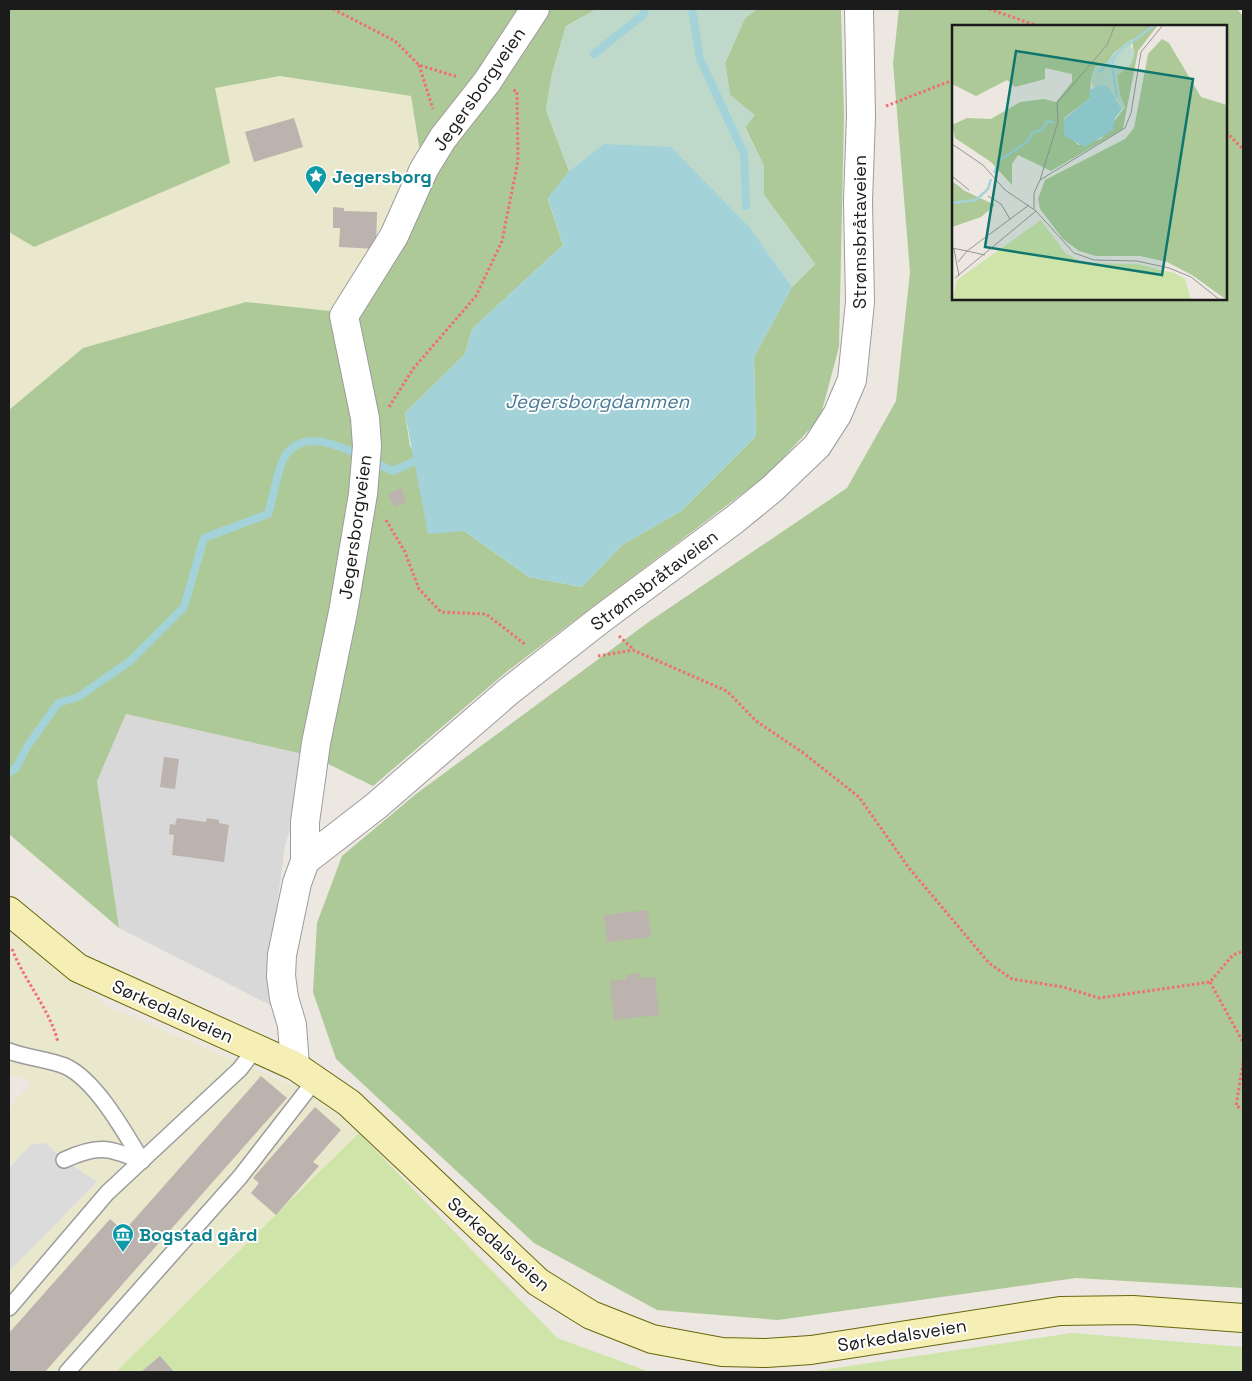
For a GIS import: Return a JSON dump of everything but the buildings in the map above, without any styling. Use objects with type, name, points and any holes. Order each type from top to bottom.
[{"type":"street","name":"Jegersborgveien","points":[[305,861],[305,822],[316,743],[343,612],[366,461],[365,418],[344,316],[394,236],[424,169],[443,138],[487,82],[535,9]]},
{"type":"street","name":"Strømsbråtaveien","points":[[305,861],[376,806],[547,661],[764,495],[817,446],[837,415],[852,380],[857,345],[861,116],[859,9]]},
{"type":"street","points":[[305,861],[285,936],[281,969],[284,998],[306,1072]]},
{"type":"street","name":"Sørkedalsveien","points":[[9,911],[78,968],[306,1072],[349,1103],[538,1282],[591,1315],[652,1339],[722,1352],[766,1353],[811,1350],[1060,1311],[1133,1310],[1243,1318]]},
{"type":"lane","points":[[9,1308],[108,1193],[240,1069],[256,1048]]},
{"type":"lane","points":[[9,1051],[25,1057],[65,1066],[90,1086],[111,1112],[142,1161]]},
{"type":"lane","points":[[67,1372],[240,1178],[306,1072]]},
{"type":"lane","points":[[64,1160],[88,1149],[112,1149],[142,1161]]},
{"type":"path","points":[[333,9],[395,41],[419,66],[443,138]]},
{"type":"path","points":[[989,9],[1035,25]]},
{"type":"path","points":[[419,66],[449,76],[487,82],[517,91],[518,161],[502,241],[476,296],[413,369],[390,406],[366,461],[373,502],[392,528],[406,552],[419,590],[441,612],[486,614],[547,661]]},
{"type":"path","points":[[861,116],[952,80]]},
{"type":"path","points":[[1227,133],[1243,149]]},
{"type":"path","points":[[591,658],[634,650],[728,691],[756,721],[802,752],[859,797],[910,868],[989,963],[1012,979],[1063,987],[1099,998],[1210,982],[1233,955],[1243,951]]},
{"type":"path","points":[[12,941],[12,948],[18,965],[54,1026],[65,1066]]},
{"type":"path","points":[[1210,982],[1243,1042]]},
{"type":"path","points":[[1243,1063],[1236,1106],[1243,1109]]},
{"type":"shaded area","points":[[280,76],[411,96],[420,152],[391,228],[348,291],[330,311],[246,302],[83,348],[9,410],[9,232],[34,247],[215,88]]},
{"type":"shaded area","points":[[126,714],[312,756],[285,846],[268,970],[270,1005],[119,928],[97,781]]},
{"type":"shaded area","name":"Bogstad gård","points":[[9,927],[107,1006],[315,1095],[359,1133],[116,1372],[9,1372],[9,1108],[32,1082],[9,1074]]},
{"type":"shaded area","points":[[46,1143],[64,1160],[97,1182],[9,1271],[9,1168],[32,1144]]},
{"type":"green space","points":[[9,9],[597,9],[566,26],[552,74],[546,110],[569,171],[548,199],[563,245],[472,329],[465,354],[405,413],[410,446],[464,531],[529,577],[582,587],[622,545],[681,511],[756,436],[754,357],[792,287],[815,264],[764,195],[764,166],[745,127],[754,115],[730,95],[725,63],[745,18],[757,9],[841,9],[844,117],[839,347],[820,418],[767,475],[505,673],[373,786],[312,756],[126,714],[97,781],[119,928],[9,834],[9,410],[83,348],[246,302],[330,311],[350,341],[360,308],[420,152],[411,96],[280,76],[215,88],[230,163],[34,247],[9,232]]},
{"type":"green space","points":[[597,9],[757,9],[745,18],[725,63],[730,95],[755,115],[745,128],[764,166],[764,195],[815,264],[792,287],[751,229],[604,144],[569,171],[546,110],[552,74],[566,26]]},
{"type":"green space","points":[[899,9],[1237,9],[1243,16],[1243,1288],[1076,1278],[778,1320],[657,1310],[534,1243],[336,1059],[313,992],[317,923],[342,856],[416,794],[650,621],[847,488],[896,401],[910,272],[893,63]]},
{"type":"green space","points":[[359,1133],[557,1338],[650,1372],[116,1372]]},
{"type":"green space","points":[[1072,1333],[1243,1347],[1243,1372],[809,1372]]},
{"type":"water","name":"Jegersborgdammen","points":[[604,144],[671,147],[751,229],[792,287],[754,357],[756,436],[681,511],[622,545],[582,587],[529,577],[464,531],[428,534],[405,413],[465,354],[472,329],[563,245],[548,198],[569,171]]},
{"type":"waterway","points":[[594,54],[643,15],[645,9]]},
{"type":"waterway","points":[[692,9],[700,59],[744,154],[746,206]]},
{"type":"waterway","points":[[9,773],[16,768],[27,747],[58,703],[78,697],[129,662],[184,607],[204,538],[268,514],[277,477],[284,458],[291,449],[300,443],[310,441],[342,447],[361,456]]},
{"type":"waterway","points":[[371,461],[393,471],[413,462]]},
{"type":"place","name":"Jegersborg","points":[[316,195]]},
{"type":"place","name":"Bogstad gård","points":[[123,1253]]}]
